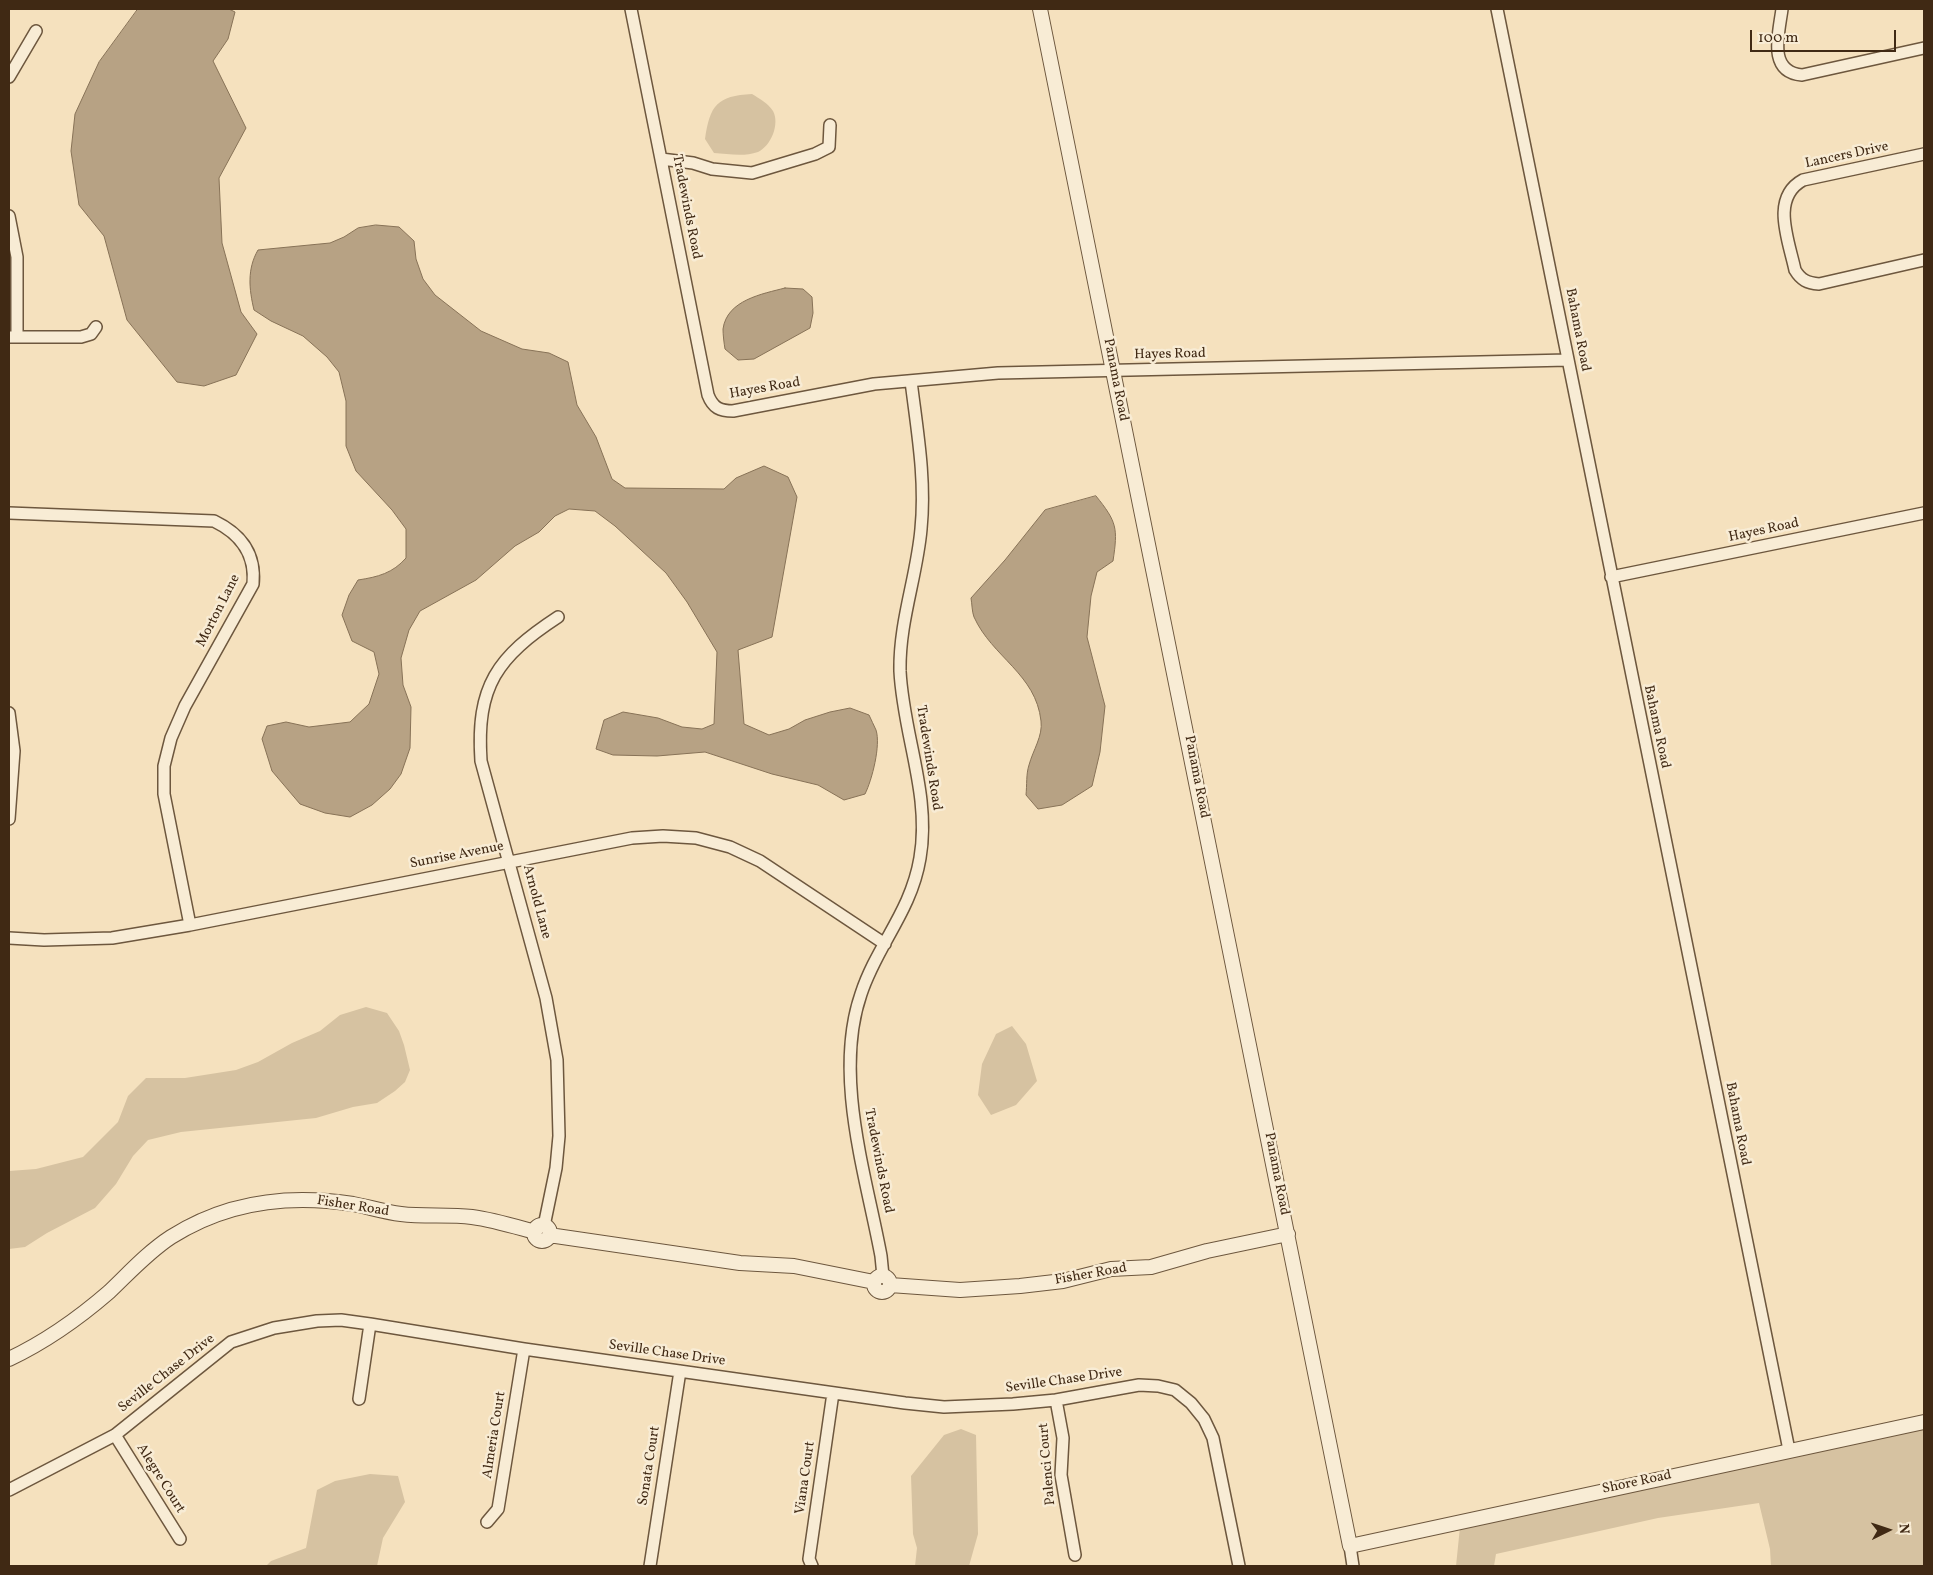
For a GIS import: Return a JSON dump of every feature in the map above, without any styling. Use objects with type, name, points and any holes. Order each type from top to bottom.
[{"type":"street","name":"Tradewinds Road","points":[[631,9],[708,395],[711,403],[717,409]]},
{"type":"street","name":"Panama Road","points":[[1040,9],[1350,1546]]},
{"type":"street","name":"Bahama Road","points":[[1497,9],[1789,1450]]},
{"type":"street","points":[[1782,9],[1778,49],[1780,64],[1784,70],[1792,74],[1802,75],[1924,48]]},
{"type":"street","points":[[9,74],[36,31]]},
{"type":"street","points":[[661,159],[693,163],[712,169],[752,173],[816,154],[829,147],[830,125]]},
{"type":"street","name":"Lancers Drive","points":[[1924,154],[1803,180],[1790,189],[1783,210],[1795,270],[1800,278],[1809,284],[1819,284],[1924,260]]},
{"type":"street","points":[[9,216],[17,257],[13,337],[81,337],[90,334],[96,327]]},
{"type":"street","name":"Hayes Road","points":[[717,409],[733,411],[874,384],[998,373],[1568,360]]},
{"type":"street","name":"Tradewinds Road","points":[[882,1281],[882,1256],[852,1108],[850,1073],[851,1043],[860,995],[872,967],[906,906],[920,859],[923,829],[921,795],[904,709],[900,672],[901,644],[921,532],[924,497],[911,381]]},
{"type":"street","name":"Morton Lane","points":[[9,513],[214,521],[228,528],[251,555],[255,568],[253,584],[185,706],[171,738],[164,766],[164,794],[190,925]]},
{"type":"street","name":"Hayes Road","points":[[1611,577],[1924,513]]},
{"type":"street","name":"Arnold Lane","points":[[542,1231],[556,1168],[559,1136],[557,1060],[546,998],[482,761],[479,733],[483,703],[492,679],[507,656],[528,636],[558,617]]},
{"type":"street","points":[[9,713],[14,751],[9,819]]},
{"type":"street","name":"Sunrise Avenue","points":[[9,938],[44,940],[112,938],[190,925],[632,838],[663,836],[696,838],[730,847],[760,862],[885,944]]},
{"type":"street","name":"Fisher Road","points":[[9,1359],[70,1323],[170,1238],[199,1221],[238,1208],[276,1200],[322,1200],[418,1216],[470,1217],[506,1222],[542,1231],[740,1263],[794,1266],[882,1281],[960,1290],[1063,1281],[1111,1269],[1151,1267],[1207,1251],[1288,1234]]},
{"type":"street","name":"Seville Chase Drive","points":[[9,1490],[115,1435],[231,1342],[292,1324],[341,1320],[524,1349],[833,1393],[944,1406],[986,1406],[1056,1400],[1139,1385],[1158,1386],[1175,1390],[1191,1403],[1204,1419],[1213,1438],[1239,1566]]},
{"type":"street","points":[[359,1399],[370,1324]]},
{"type":"street","name":"Almeria Court","points":[[487,1522],[498,1509],[524,1349]]},
{"type":"street","name":"Sonata Court","points":[[650,1566],[680,1371]]},
{"type":"street","name":"Viana Court","points":[[812,1566],[809,1559],[833,1393]]},
{"type":"street","name":"Palenci Court","points":[[1056,1400],[1063,1438],[1061,1475],[1075,1555]]},
{"type":"street","name":"Shore Road","points":[[1350,1546],[1924,1422]]},
{"type":"street","name":"Alegre Court","points":[[115,1435],[180,1538]]},
{"type":"street","points":[[1350,1546],[1353,1566]]},
{"type":"shaded area","points":[[138,9],[229,9],[235,12],[228,39],[213,61],[246,128],[219,178],[222,243],[241,312],[257,334],[236,375],[204,386],[177,382],[127,320],[104,236],[79,205],[71,151],[75,114],[99,62]]},
{"type":"shaded area","points":[[752,94],[766,103],[775,116],[775,128],[767,145],[753,154],[714,153],[705,139],[713,110],[723,100]]},
{"type":"shaded area","points":[[376,225],[399,227],[414,241],[416,259],[423,279],[435,295],[481,331],[522,349],[549,353],[568,362],[577,405],[596,437],[612,479],[625,488],[724,489],[736,478],[764,466],[788,477],[797,497],[772,637],[738,650],[744,724],[769,735],[789,729],[805,720],[850,708],[869,715],[876,730],[877,753],[865,794],[844,800],[818,785],[772,774],[705,752],[657,756],[613,755],[596,749],[604,720],[623,712],[658,718],[682,727],[702,729],[714,724],[717,652],[687,602],[666,573],[615,526],[595,511],[569,509],[555,516],[539,532],[515,546],[476,580],[420,611],[409,630],[401,658],[403,685],[411,707],[410,748],[401,774],[390,789],[372,805],[350,817],[325,813],[300,804],[272,771],[262,739],[267,726],[286,722],[309,727],[350,722],[369,704],[379,674],[374,652],[352,641],[342,615],[349,595],[358,580],[385,574],[406,558],[406,529],[392,510],[356,471],[346,446],[346,401],[339,372],[327,357],[303,336],[271,321],[254,310],[250,279],[252,264],[258,250],[330,243],[358,228]]},
{"type":"shaded area","points":[[785,288],[803,289],[812,297],[813,313],[810,328],[754,359],[738,360],[725,349],[723,329],[731,311],[738,305],[756,296]]},
{"type":"shaded area","points":[[1096,496],[1112,519],[1115,533],[1113,561],[1097,572],[1091,596],[1087,637],[1105,706],[1100,752],[1092,786],[1062,805],[1038,809],[1026,795],[1028,768],[1041,732],[1041,721],[1037,705],[1031,691],[1022,678],[991,644],[982,631],[973,615],[971,598],[1005,560],[1045,510]]},
{"type":"shaded area","points":[[366,1007],[387,1013],[399,1031],[404,1045],[410,1070],[405,1082],[395,1091],[377,1103],[353,1107],[316,1118],[181,1132],[148,1140],[133,1156],[116,1184],[95,1208],[47,1233],[25,1247],[9,1249],[9,1171],[36,1169],[83,1157],[118,1122],[128,1096],[146,1078],[185,1078],[236,1070],[258,1062],[292,1043],[320,1031],[340,1015]]},
{"type":"shaded area","points":[[1012,1026],[1026,1044],[1037,1081],[1016,1105],[991,1115],[978,1095],[982,1064],[996,1034]]},
{"type":"shaded area","points":[[1924,1427],[1924,1566],[1771,1566],[1770,1549],[1759,1503],[1658,1518],[1496,1554],[1494,1566],[1456,1566],[1460,1527]]},
{"type":"shaded area","points":[[961,1429],[976,1435],[978,1534],[969,1566],[915,1566],[917,1548],[913,1534],[911,1476],[944,1435]]},
{"type":"shaded area","points":[[370,1474],[398,1476],[405,1502],[383,1538],[377,1566],[266,1566],[271,1561],[306,1548],[317,1490],[335,1481]]}]
